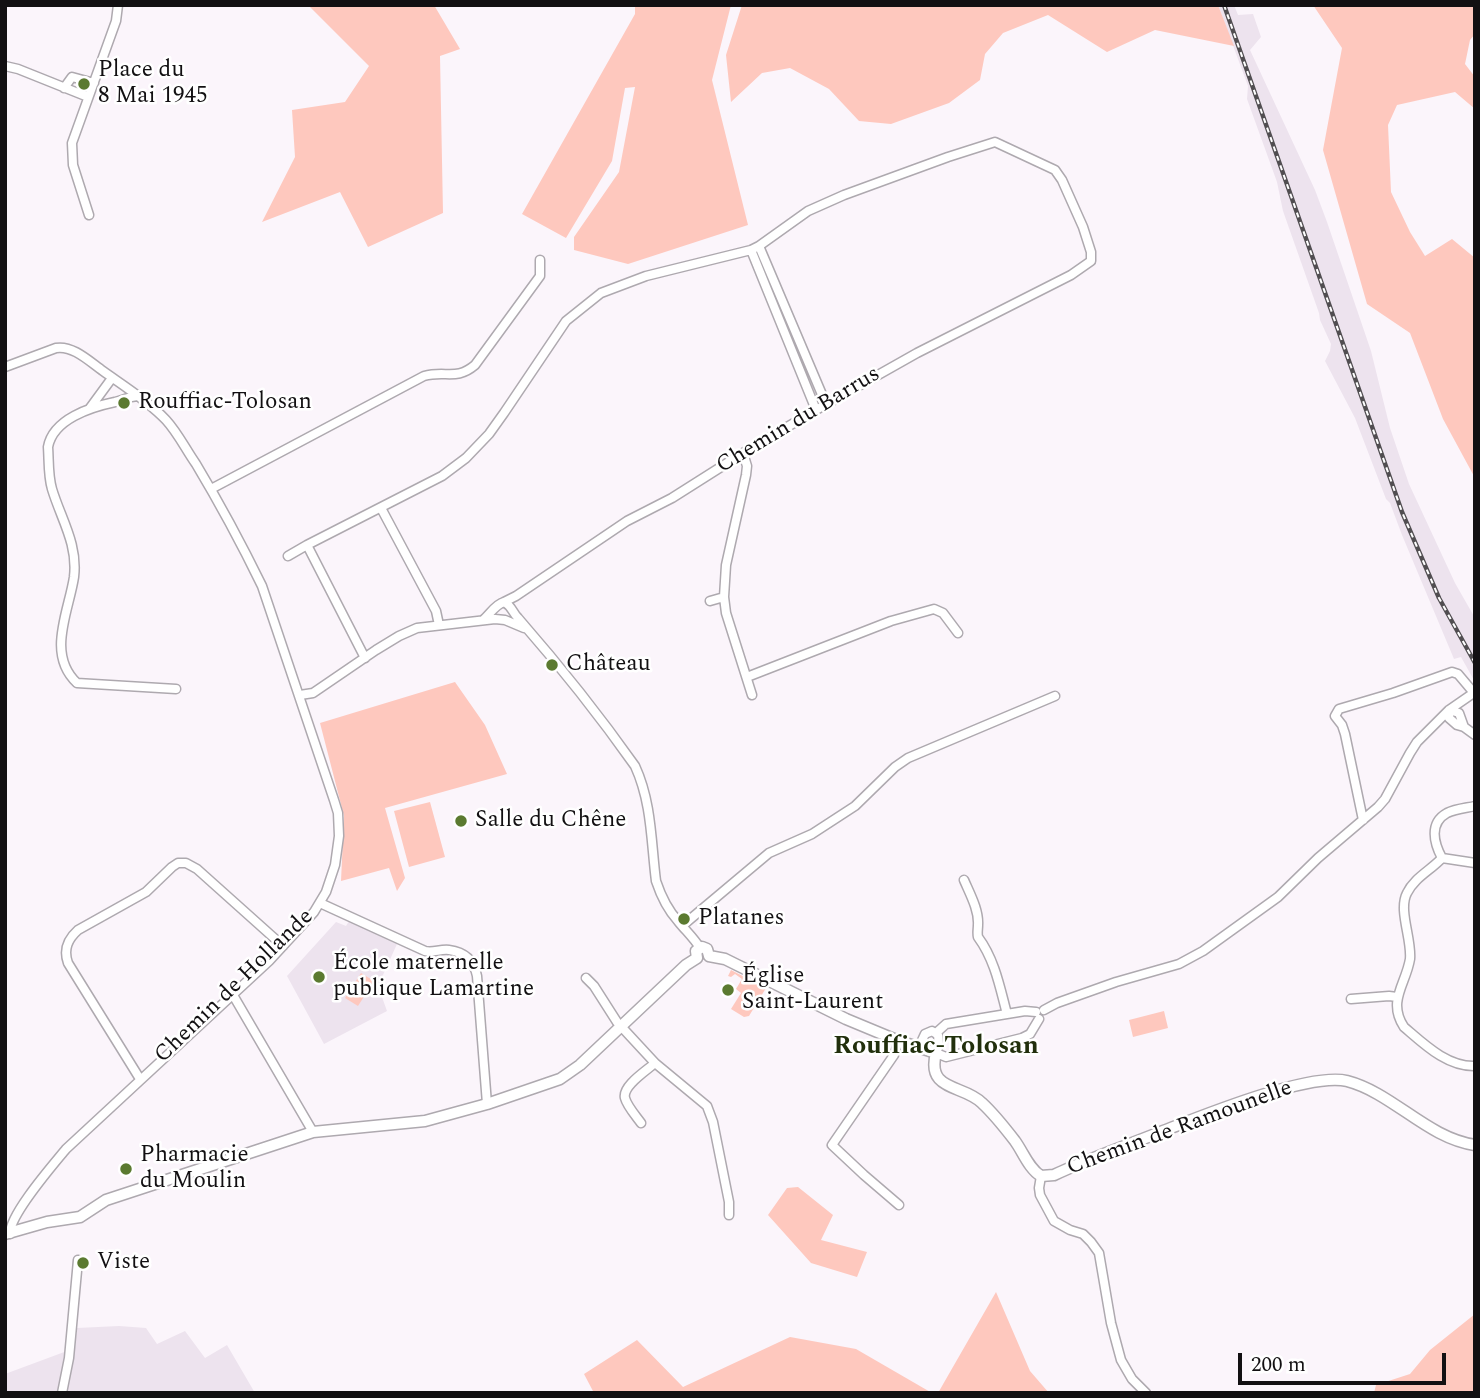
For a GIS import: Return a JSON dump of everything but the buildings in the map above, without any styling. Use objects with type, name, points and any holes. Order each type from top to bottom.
[{"type":"street","points":[[89,215],[73,165],[72,143],[116,21],[118,5]]},
{"type":"street","points":[[5,66],[88,97]]},
{"type":"street","points":[[64,88],[72,77],[94,83]]},
{"type":"street","name":"Chemin du Barrus","points":[[509,607],[516,596],[627,521],[672,498],[743,453],[917,353],[1071,275],[1091,261],[1083,227],[1055,170],[995,142],[844,195],[808,211],[755,248]]},
{"type":"street","points":[[755,248],[826,404]]},
{"type":"street","points":[[755,248],[816,410]]},
{"type":"street","points":[[288,556],[442,476],[466,458],[504,414],[566,321],[601,293],[646,276],[755,248]]},
{"type":"street","points":[[211,489],[424,376],[435,373],[459,375],[467,372],[475,365],[540,276],[540,260]]},
{"type":"street","name":"Chemin de Hollande","points":[[5,366],[61,347],[72,350],[83,356],[113,388],[137,396],[162,416],[173,429],[211,489],[262,586],[334,800],[339,825],[335,865],[320,903],[233,996],[66,1149],[12,1222],[7,1235]]},
{"type":"street","points":[[113,388],[137,396]]},
{"type":"street","points":[[113,388],[90,408],[55,429],[49,440],[51,487],[75,552],[74,577],[61,627],[62,657],[68,674],[77,683],[176,689]]},
{"type":"street","points":[[90,408],[113,388]]},
{"type":"street","points":[[743,453],[747,475],[726,565],[724,597],[726,613],[751,695]]},
{"type":"street","points":[[381,508],[436,611],[439,625]]},
{"type":"street","points":[[307,545],[365,658]]},
{"type":"street","points":[[710,601],[724,597]]},
{"type":"street","points":[[483,620],[498,604],[509,607],[562,670],[635,766],[647,800],[659,890],[704,961],[709,956],[724,959],[846,1019],[946,1057],[1022,1038],[1030,1034],[1040,1014],[1057,1003],[1179,964],[1278,897],[1318,858],[1363,820],[1385,799],[1417,742],[1474,693],[1458,674],[1452,672],[1339,709],[1335,716],[1345,734],[1363,820]]},
{"type":"street","points":[[300,695],[313,693],[399,636],[417,628],[502,620],[510,617],[509,607]]},
{"type":"street","points":[[495,609],[496,615],[502,620],[529,631]]},
{"type":"street","points":[[747,677],[891,621],[934,609],[943,613],[958,633]]},
{"type":"street","points":[[682,926],[769,853],[821,829],[855,806],[908,758],[1055,696]]},
{"type":"street","points":[[1452,713],[1475,735]]},
{"type":"street","points":[[1442,858],[1434,833],[1439,821],[1448,812],[1475,806]]},
{"type":"street","points":[[1442,858],[1475,863]]},
{"type":"street","points":[[1442,858],[1411,886],[1404,899],[1410,958],[1397,997],[1398,1014],[1404,1027],[1448,1060],[1465,1066],[1475,1066]]},
{"type":"street","points":[[141,1079],[68,963],[66,948],[73,934],[146,892],[178,863],[186,863],[197,869],[282,946]]},
{"type":"street","points":[[964,880],[974,903],[978,937],[993,965],[1007,1014]]},
{"type":"street","points":[[320,903],[425,951],[432,953],[451,950],[470,959],[477,976],[487,1104]]},
{"type":"street","points":[[7,1235],[47,1222],[80,1217],[106,1200],[313,1132],[425,1121],[487,1104],[560,1079],[580,1065],[698,953]]},
{"type":"street","points":[[586,978],[621,1026],[654,1063],[707,1106],[713,1122],[729,1202],[729,1215]]},
{"type":"street","points":[[233,996],[313,1132]]},
{"type":"street","points":[[1351,999],[1397,997]]},
{"type":"street","points":[[919,1047],[925,1034],[936,1032],[946,1024],[1025,1011],[1040,1014]]},
{"type":"street","points":[[936,1032],[939,1040],[936,1053]]},
{"type":"street","points":[[898,1205],[832,1144],[894,1055],[899,1041]]},
{"type":"street","name":"Chemin de Ramounelle","points":[[936,1053],[935,1069],[940,1081],[968,1093],[982,1103],[1008,1133],[1033,1170],[1041,1176],[1054,1175],[1206,1114],[1320,1080],[1347,1081],[1365,1088],[1436,1131],[1475,1145]]},
{"type":"street","points":[[641,1123],[624,1093],[627,1087],[654,1063]]},
{"type":"street","points":[[1041,1176],[1040,1195],[1054,1221],[1083,1234],[1099,1253],[1111,1323],[1121,1360],[1132,1379],[1146,1393]]},
{"type":"street","points":[[68,1393],[78,1261]]},
{"type":"street","points":[[62,1393],[69,1358]]},
{"type":"shaded area","points":[[308,5],[434,5],[460,49],[440,56],[443,213],[368,247],[340,192],[262,222],[295,157],[292,110],[345,102],[369,66]]},
{"type":"shaded area","points":[[635,5],[731,5],[712,80],[748,225],[628,264],[574,250],[574,237],[619,172],[635,87],[625,88],[612,161],[566,238],[522,214],[635,14]]},
{"type":"shaded area","points":[[742,5],[1218,5],[1234,46],[1155,30],[1107,52],[1048,15],[1003,33],[985,54],[980,80],[949,103],[891,124],[859,121],[829,89],[790,68],[762,73],[731,102],[726,55]]},
{"type":"shaded area","points":[[1218,5],[1234,5],[1238,15],[1253,14],[1261,37],[1250,50],[1315,190],[1327,222],[1371,351],[1390,428],[1409,484],[1455,583],[1475,618],[1475,682],[1461,657],[1454,659],[1390,503],[1386,499],[1355,418],[1325,361],[1331,344],[1320,320],[1283,211],[1277,182],[1247,99],[1248,86]]},
{"type":"shaded area","points":[[1313,5],[1475,5],[1475,34],[1470,40],[1465,64],[1475,77],[1475,109],[1455,92],[1397,105],[1388,125],[1391,192],[1425,256],[1452,239],[1475,258],[1475,478],[1443,419],[1410,333],[1367,304],[1323,150],[1342,48]]},
{"type":"shaded area","points":[[455,682],[485,725],[507,774],[385,808],[405,878],[397,891],[389,868],[341,881],[344,816],[320,723]]},
{"type":"shaded area","points":[[430,802],[445,857],[409,867],[394,811]]},
{"type":"shaded area","points":[[349,921],[397,944],[378,986],[387,1011],[324,1044],[287,976],[336,922],[346,926]]},
{"type":"shaded area","points":[[731,970],[766,988],[749,1016],[744,1017],[731,1009],[741,993],[736,989],[742,979],[735,974],[728,976]]},
{"type":"shaded area","points":[[361,973],[374,981],[358,1006],[345,998]]},
{"type":"shaded area","points":[[1164,1011],[1168,1028],[1133,1037],[1129,1020]]},
{"type":"shaded area","points":[[798,1187],[833,1215],[821,1240],[867,1252],[857,1277],[811,1263],[768,1215],[787,1188]]},
{"type":"shaded area","points":[[996,1292],[1030,1371],[1049,1393],[938,1393]]},
{"type":"shaded area","points":[[1475,1314],[1475,1393],[1374,1393],[1376,1385],[1410,1374],[1430,1350]]},
{"type":"shaded area","points":[[77,1328],[146,1328],[157,1344],[185,1331],[205,1358],[227,1345],[255,1393],[5,1393],[5,1374],[75,1348]]},
{"type":"shaded area","points":[[790,1337],[856,1349],[932,1393],[594,1393],[584,1374],[637,1340],[683,1387]]},
{"type":"railway","points":[[1224,5],[1402,512],[1439,598],[1475,663]]},
{"type":"place","name":"Place du 8 Mai 1945","points":[[84,84]]},
{"type":"place","name":"Rouffiac-Tolosan","points":[[124,403]]},
{"type":"place","name":"Château","points":[[552,665]]},
{"type":"place","name":"Salle du Chêne","points":[[461,821]]},
{"type":"place","name":"Platanes","points":[[684,919]]},
{"type":"place","name":"École maternelle publique Lamartine","points":[[319,977]]},
{"type":"place","name":"Église Saint-Laurent","points":[[728,990]]},
{"type":"place","name":"Pharmacie du Moulin","points":[[126,1169]]},
{"type":"place","name":"Viste","points":[[83,1263]]},
{"type":"district","name":"Rouffiac-Tolosan","points":[[936,1048]]}]
